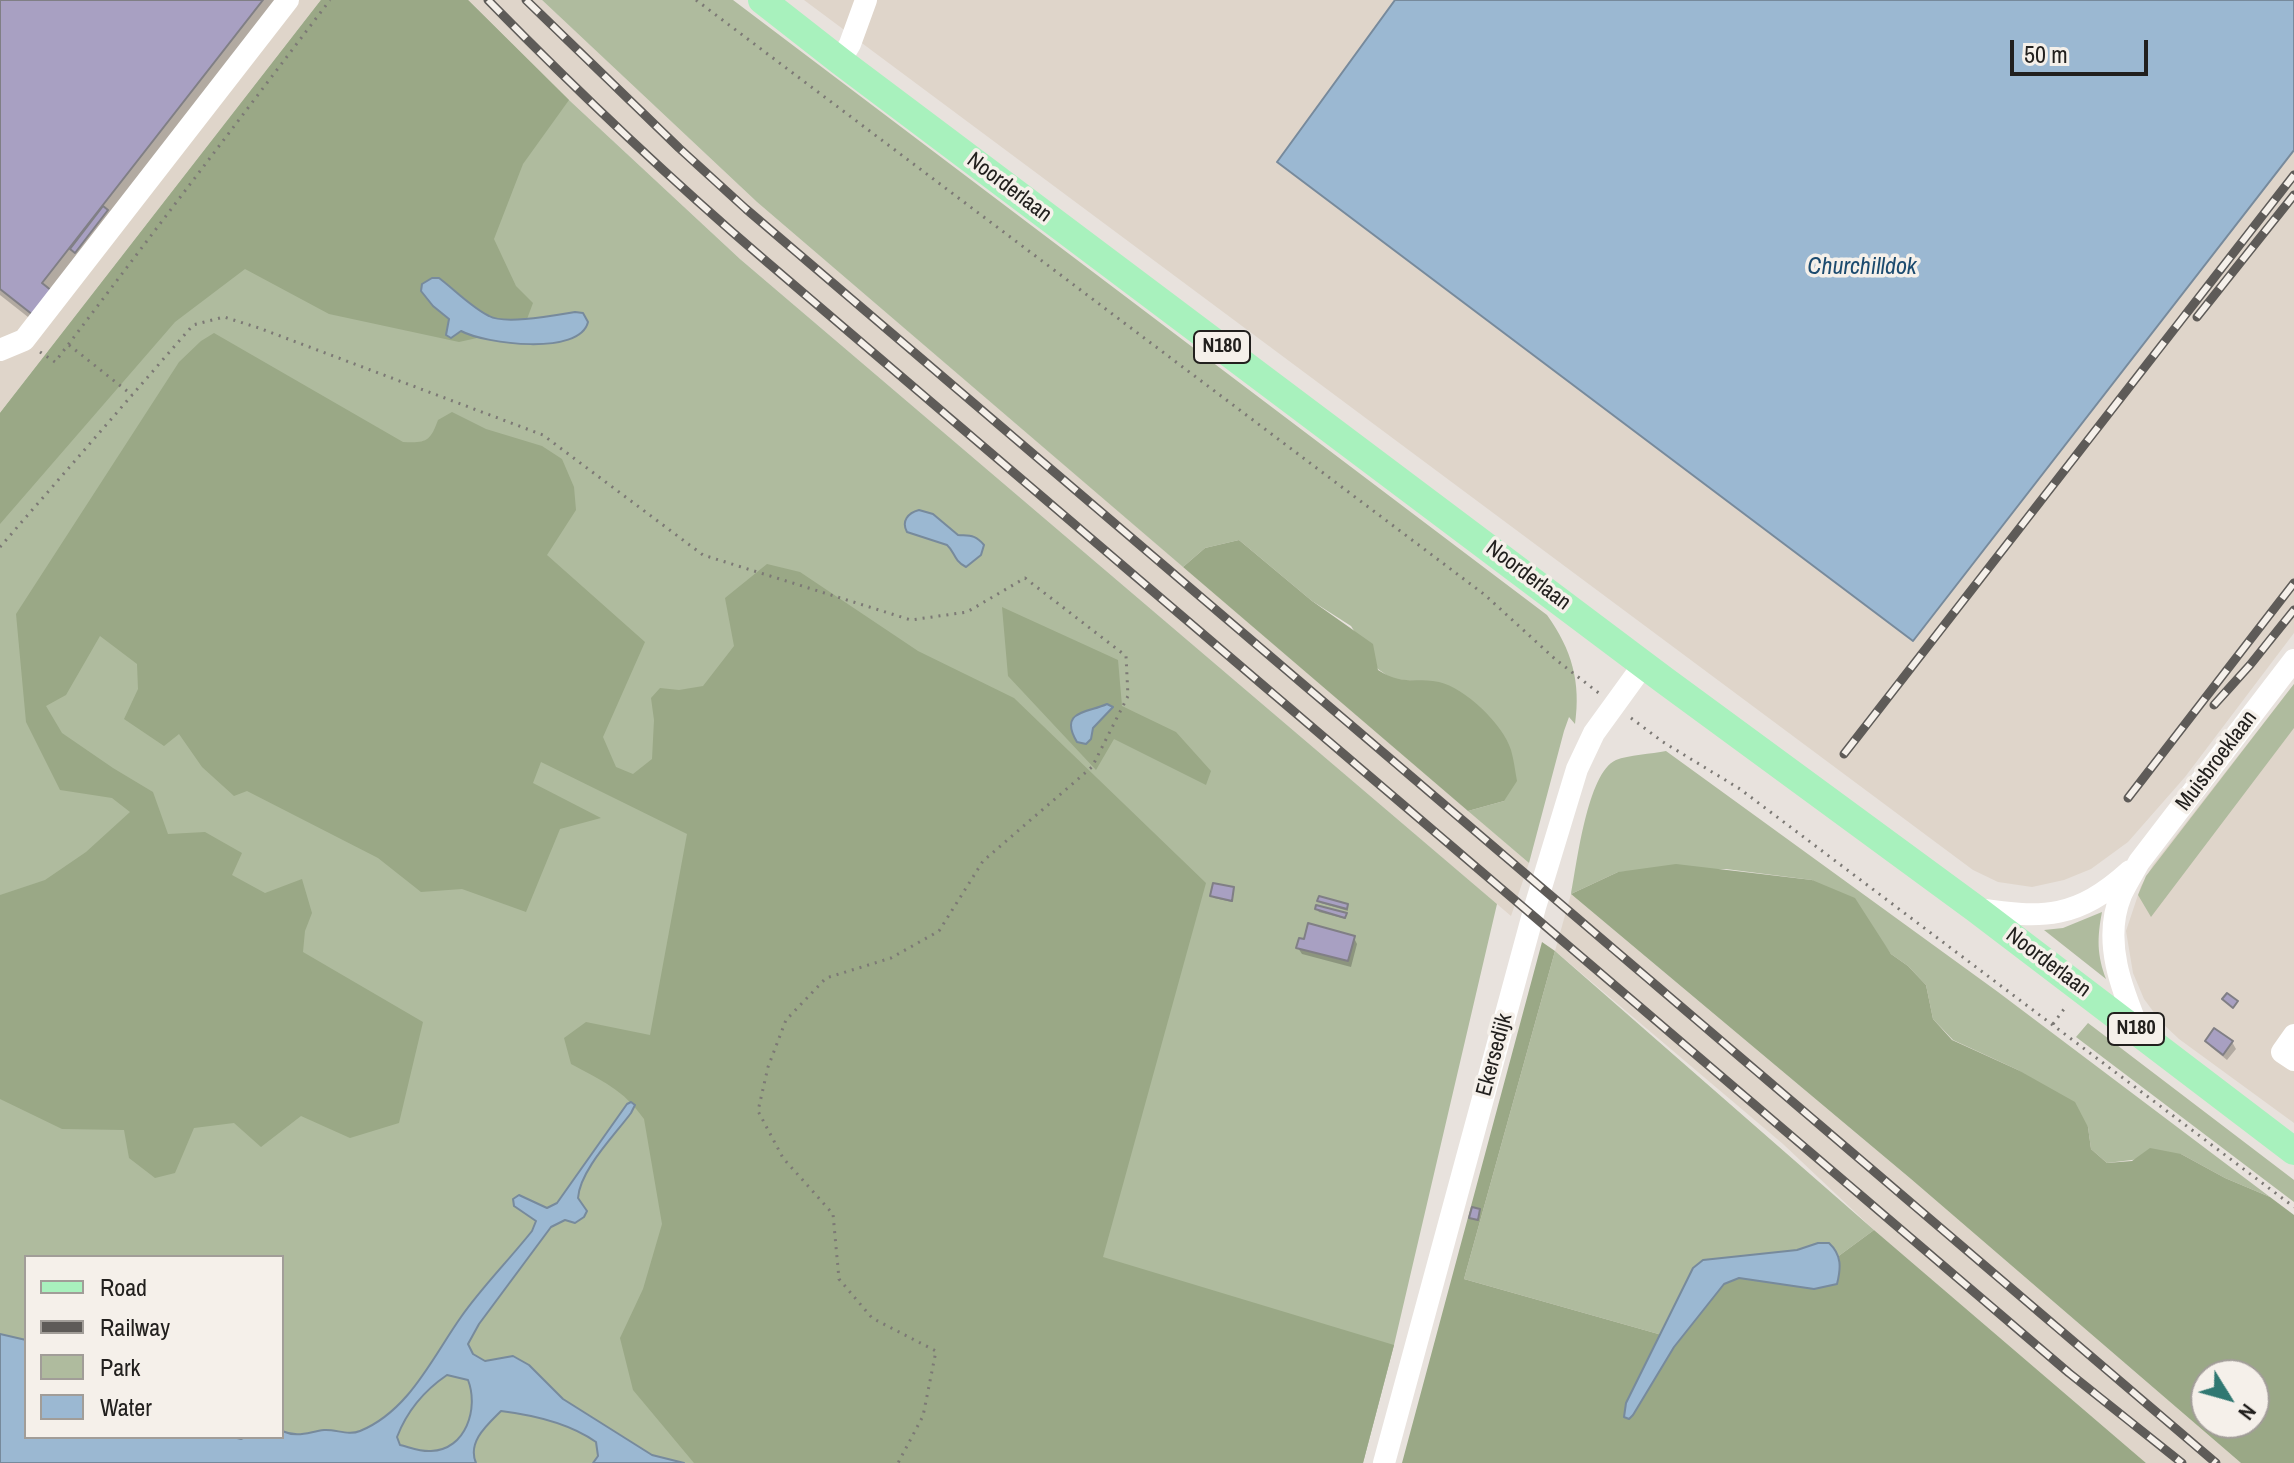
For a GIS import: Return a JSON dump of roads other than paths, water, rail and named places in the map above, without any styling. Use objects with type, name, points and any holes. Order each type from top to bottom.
[{"type":"main road","name":"Noorderlaan","points":[[762,0],[1644,664],[1976,909],[2294,1151]]},
{"type":"street","points":[[0,350],[24,340],[288,0]]},
{"type":"street","points":[[840,61],[850,44],[866,0]]},
{"type":"street","name":"Muisbroeklaan","points":[[1976,909],[2023,916],[2056,913],[2082,905],[2110,889],[2139,862],[2294,660]]},
{"type":"street","name":"Ekersedijk","points":[[1384,1463],[1535,907],[1577,769],[1594,733],[1644,664]]},
{"type":"street","name":"Muisbroeklaan","points":[[2139,862],[2121,896],[2114,925],[2115,957],[2122,990],[2140,1033]]},
{"type":"street","points":[[2294,1035],[2282,1052],[2294,1060]]},
{"type":"water","name":"Churchilldok","points":[[1395,0],[2294,0],[2294,150],[1913,641],[1277,162]]},
{"type":"water","points":[[439,278],[476,308],[497,319],[575,312],[583,313],[588,322],[581,333],[568,340],[551,343],[510,343],[461,331],[451,338],[446,335],[449,319],[421,291],[422,284]]},
{"type":"water","points":[[919,510],[933,514],[958,535],[978,539],[984,545],[981,555],[966,567],[947,545],[907,532],[907,518]]},
{"type":"water","points":[[1107,704],[1113,707],[1093,728],[1091,739],[1086,744],[1077,742],[1072,732],[1073,718]]},
{"type":"water","points":[[631,1102],[635,1105],[585,1176],[578,1198],[587,1211],[584,1217],[575,1223],[565,1220],[551,1227],[479,1324],[468,1344],[473,1354],[485,1361],[513,1356],[529,1365],[563,1399],[652,1455],[684,1463],[593,1463],[598,1456],[596,1442],[585,1435],[550,1421],[501,1411],[476,1441],[476,1463],[0,1463],[0,1334],[24,1340],[24,1439],[284,1439],[284,1432],[298,1434],[324,1430],[360,1431],[392,1411],[406,1397],[469,1306],[532,1231],[536,1221],[514,1206],[513,1199],[519,1195],[547,1208],[557,1203],[627,1104]],"holes":[[[447,1375],[468,1380],[471,1391],[467,1426],[453,1443],[431,1451],[400,1445],[397,1437],[406,1418],[431,1387]]]},
{"type":"water","points":[[1829,1243],[1836,1252],[1840,1267],[1837,1284],[1814,1289],[1739,1278],[1724,1284],[1674,1347],[1633,1415],[1629,1419],[1624,1417],[1626,1403],[1693,1268],[1703,1260],[1797,1250]]},
{"type":"railway","points":[[488,0],[624,134],[767,262],[2069,1373],[2182,1463]]},
{"type":"railway","points":[[526,0],[746,209],[2216,1463]]},
{"type":"railway","points":[[1844,754],[2294,175]]},
{"type":"railway","points":[[2197,317],[2294,195]]},
{"type":"railway","points":[[2128,798],[2294,583]]},
{"type":"railway","points":[[2214,705],[2294,610]]}]
